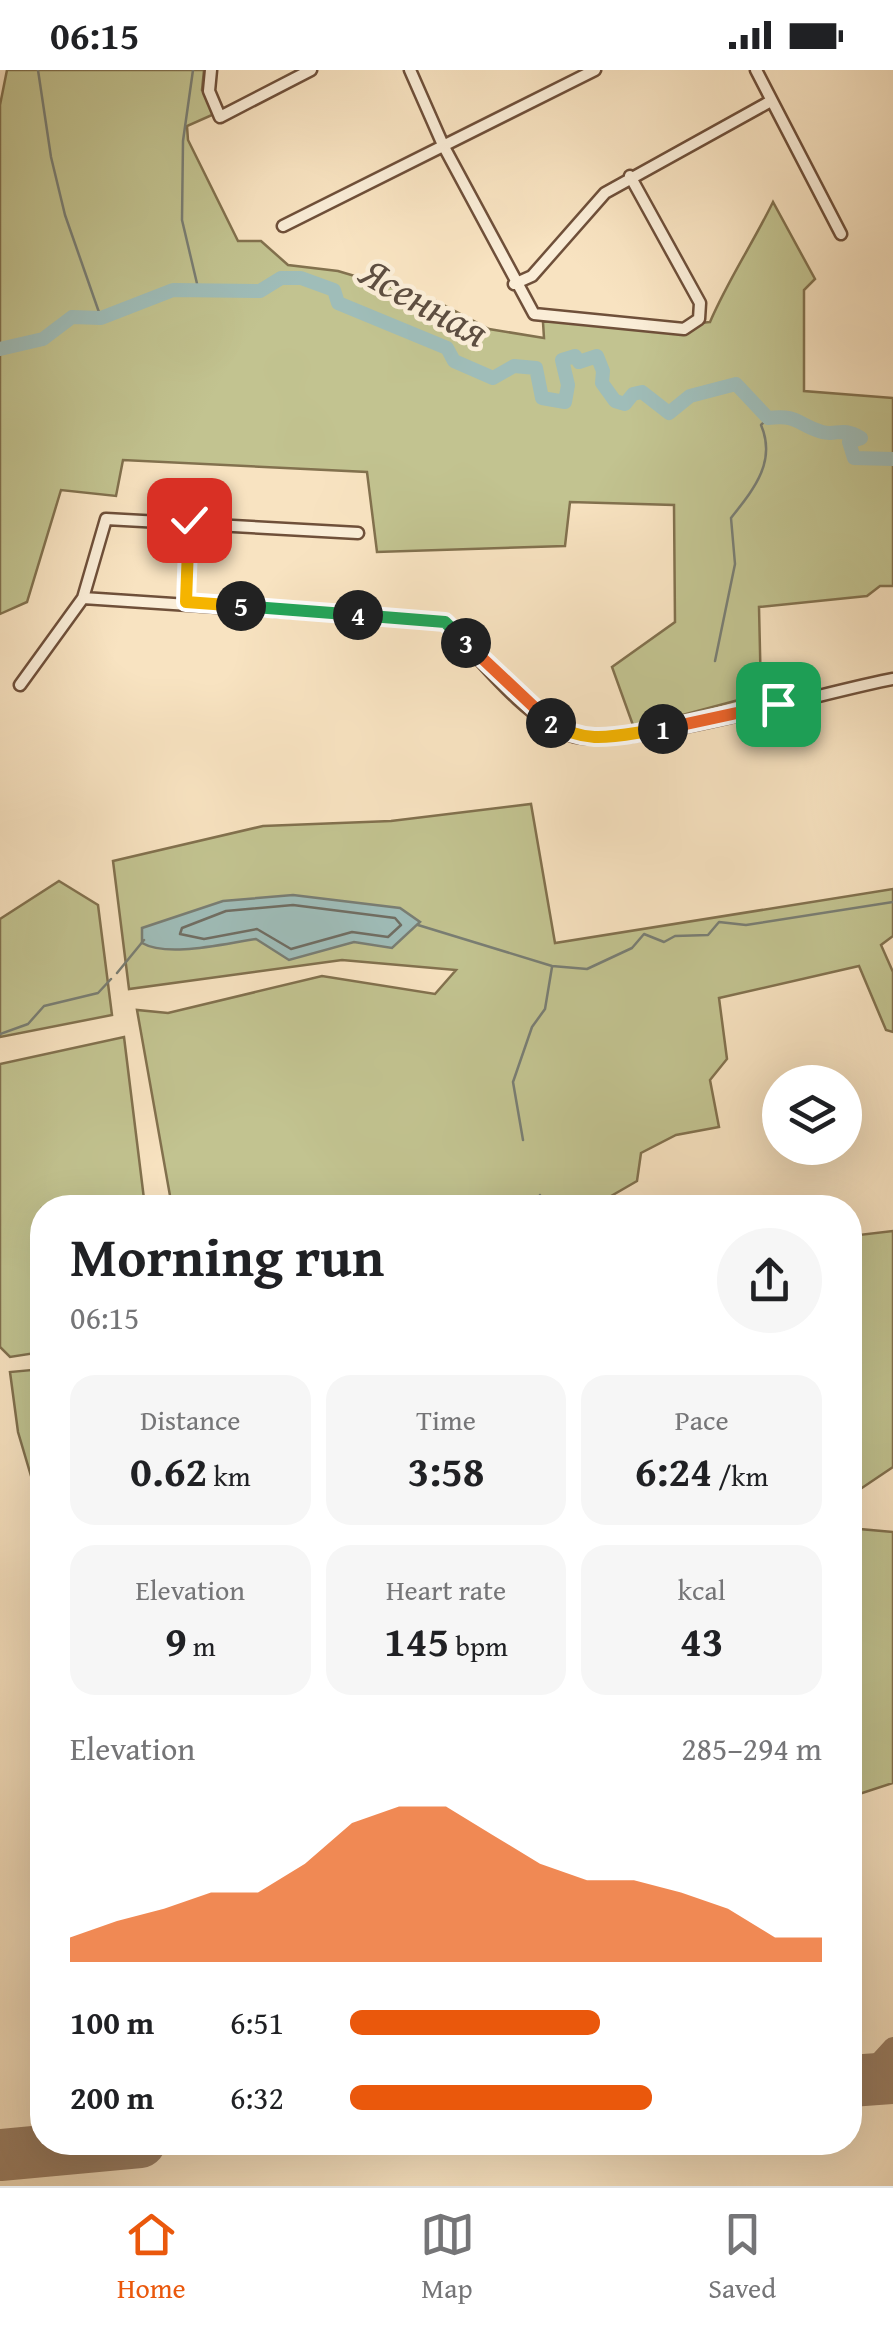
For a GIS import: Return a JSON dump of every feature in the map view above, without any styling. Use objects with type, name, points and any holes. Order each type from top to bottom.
[{"type":"street","points":[[211,70],[208,91],[220,117],[311,70]]},
{"type":"street","points":[[410,70],[514,284],[534,314],[684,329],[699,319],[700,303],[630,176]]},
{"type":"street","points":[[283,226],[595,70]]},
{"type":"street","points":[[756,70],[841,234]]},
{"type":"street","points":[[514,284],[532,276],[605,193],[771,102]]},
{"type":"street","points":[[20,685],[84,598],[106,520],[189,520],[358,533]]},
{"type":"street","points":[[186,602],[189,520]]},
{"type":"street","points":[[84,598],[445,622],[539,716],[572,736],[600,738],[676,727],[893,679]]},
{"type":"green space","points":[[7,70],[204,70],[202,90],[221,111],[187,126],[188,140],[238,241],[261,241],[288,265],[338,271],[432,299],[489,329],[544,338],[543,322],[562,320],[710,322],[773,202],[815,279],[804,290],[804,391],[893,398],[893,586],[880,586],[867,596],[759,607],[761,694],[634,728],[612,667],[675,622],[674,505],[570,502],[565,546],[377,552],[367,472],[123,460],[116,496],[61,490],[27,602],[0,614],[0,105]]},
{"type":"green space","points":[[531,804],[555,943],[893,889],[893,936],[881,945],[893,972],[893,1032],[886,1030],[859,966],[719,998],[727,1059],[710,1080],[719,1127],[676,1135],[641,1153],[637,1181],[613,1195],[170,1195],[137,1010],[168,1013],[322,976],[435,994],[456,970],[342,960],[129,989],[113,861],[263,826],[391,821]]},
{"type":"green space","points":[[59,881],[98,905],[112,1015],[0,1037],[0,919]]},
{"type":"green space","points":[[124,1037],[144,1195],[30,1195],[30,1354],[10,1357],[0,1347],[0,1064]]},
{"type":"green space","points":[[893,1231],[893,1467],[862,1488],[862,1235]]},
{"type":"green space","points":[[30,1370],[30,1472],[18,1432],[10,1372]]},
{"type":"green space","points":[[862,1529],[893,1532],[893,1783],[862,1793]]},
{"type":"water","points":[[293,895],[400,908],[420,922],[392,948],[354,942],[289,960],[256,939],[182,949],[142,943],[142,928],[223,901]]},
{"type":"waterway","points":[[38,70],[51,157],[65,215],[101,318]]},
{"type":"waterway","points":[[193,70],[183,141],[182,220],[199,292]]},
{"type":"waterway","name":"Ясенная","points":[[0,349],[43,339],[72,317],[101,318],[173,290],[260,291],[281,278],[301,278],[334,290],[338,303],[447,348],[454,361],[493,378],[514,366],[536,368],[542,398],[565,402],[568,385],[562,360],[575,356],[579,362],[597,356],[603,371],[602,383],[615,401],[625,404],[633,394],[642,392],[669,413],[690,396],[736,384],[768,418],[792,419],[822,432],[844,432],[861,438],[849,442],[854,458],[893,459]]},
{"type":"waterway","points":[[715,661],[735,564],[731,518],[760,475],[766,451],[761,425],[768,418]]},
{"type":"waterway","points":[[418,925],[552,966],[587,969],[632,948],[644,934],[664,942],[675,936],[708,935],[719,922],[746,925],[893,902]]},
{"type":"waterway","points":[[117,973],[144,940]]},
{"type":"waterway","points":[[523,1140],[513,1082],[532,1027],[545,1009],[552,967]]},
{"type":"waterway","points":[[0,1034],[28,1024],[44,1006],[98,993],[111,979]]},
{"type":"taxiway","points":[[863,2080],[893,2047]]},
{"type":"runway","points":[[862,2080],[893,2078]]},
{"type":"runway","points":[[0,2155],[30,2152]]},
{"type":"route","points":[[189,520],[186,602],[445,622],[539,716],[572,736],[628,735],[778,704]]}]
